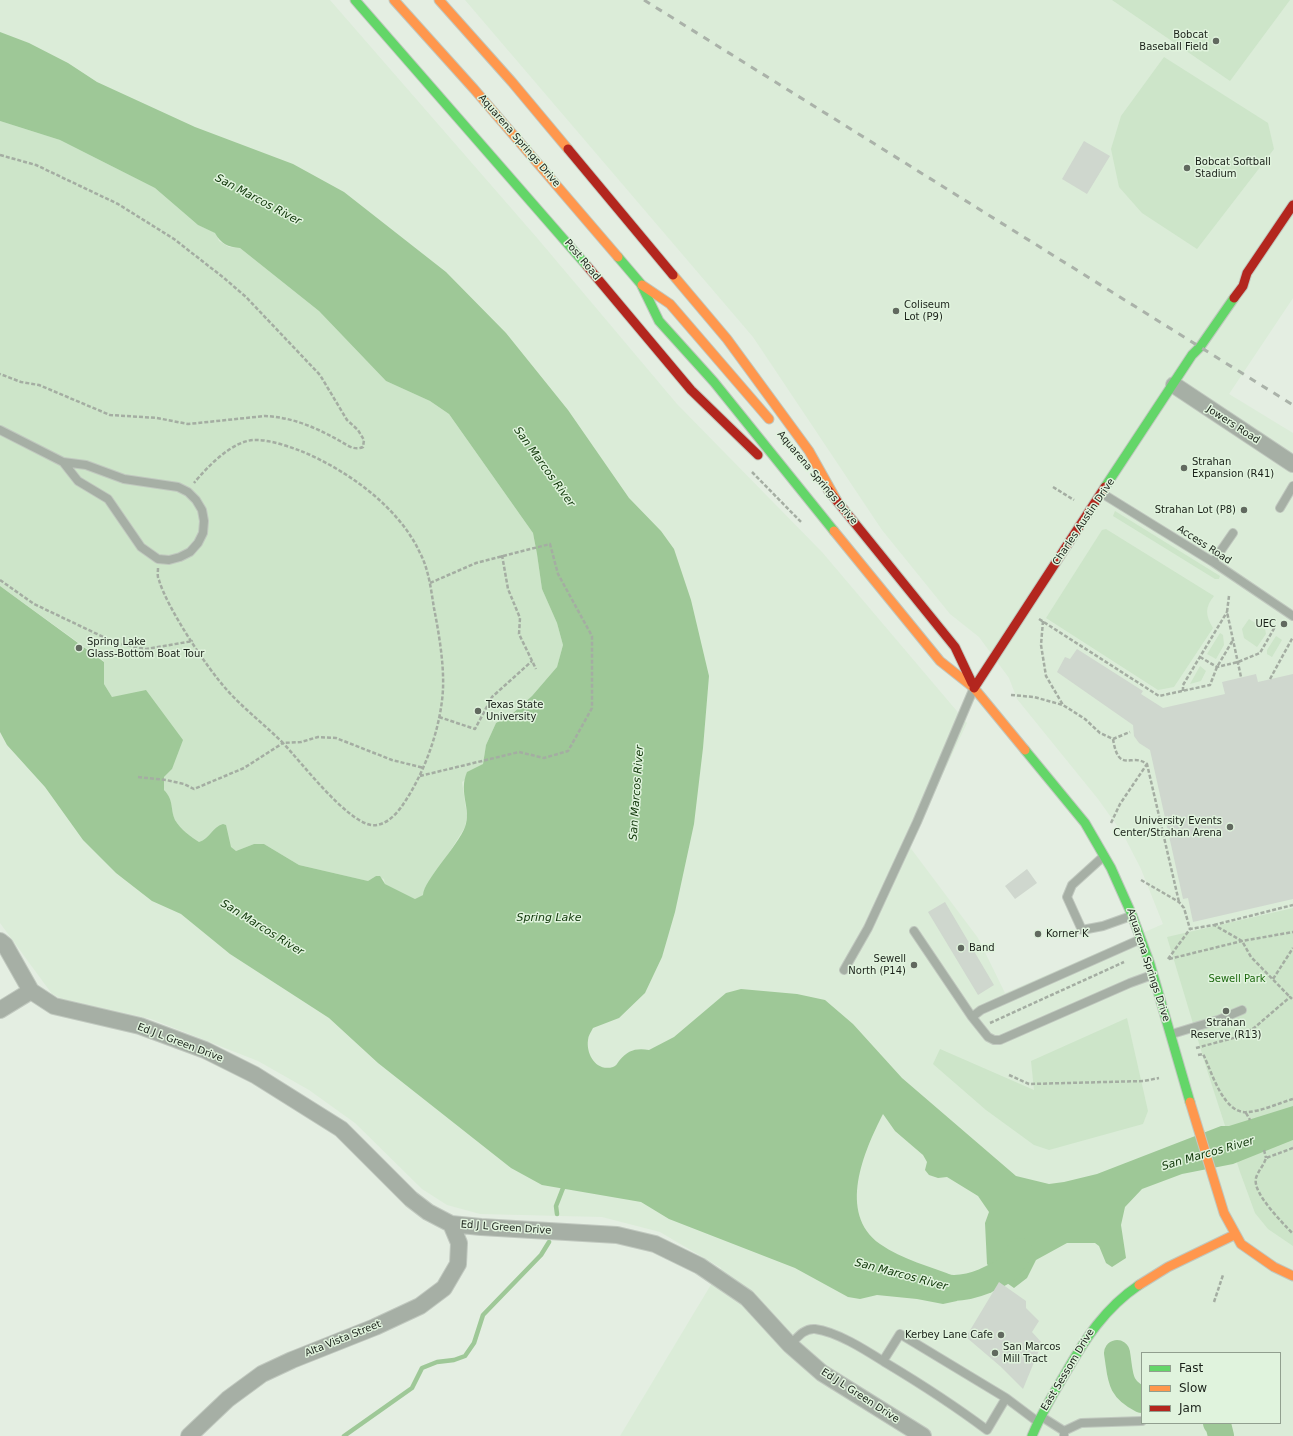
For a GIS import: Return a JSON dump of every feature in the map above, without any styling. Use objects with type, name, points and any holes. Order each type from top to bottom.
[{"type":"street","name":"Post Road","points":[[355,0],[577,254],[691,390],[818,512]]},
{"type":"street","name":"Aquarena Springs Drive","points":[[394,0],[474,89],[641,284],[659,321],[714,382],[818,512],[940,660],[974,688],[1075,810],[1105,856],[1124,894],[1142,939],[1217,1194],[1234,1235],[1250,1252],[1293,1276]]},
{"type":"street","points":[[439,0],[512,82],[727,339],[809,451],[837,501]]},
{"type":"street","points":[[379,16],[385,34]]},
{"type":"street","name":"Charles Austin Drive","points":[[974,688],[1174,385],[1192,355],[1200,347],[1243,286],[1247,273],[1293,205]]},
{"type":"street","name":"Charles Austin Drive","points":[[1192,355],[1194,343],[1232,284],[1247,273]]},
{"type":"street","name":"Aquarena Springs Drive","points":[[641,284],[670,304],[776,428]]},
{"type":"street","name":"Jowers Road","points":[[1174,385],[1293,464]]},
{"type":"street","name":"Aquarena Springs Drive","points":[[801,458],[955,647],[974,688]]},
{"type":"street","name":"Ed J L Green Drive","points":[[0,941],[5,945],[31,991],[54,1006],[140,1026],[204,1050],[256,1075],[341,1129],[411,1199],[428,1212],[451,1224],[617,1235],[655,1244],[700,1266],[747,1298],[790,1345],[822,1373],[923,1436]]},
{"type":"street","points":[[0,1010],[31,991]]},
{"type":"street","name":"Alta Vista Street","points":[[190,1436],[228,1399],[262,1374],[292,1360],[375,1327],[414,1309],[444,1288],[458,1264],[459,1243],[451,1224]]},
{"type":"street","name":"East Sessom Drive","points":[[1032,1436],[1039,1419],[1082,1344],[1096,1323],[1110,1309],[1126,1294],[1162,1270],[1234,1235]]},
{"type":"lane","points":[[0,430],[63,462],[86,465],[124,479],[178,487],[188,492],[196,500],[202,510],[204,521],[203,533],[198,543],[190,552],[180,557],[169,560],[158,559],[141,547],[108,499],[78,481],[63,462]]},
{"type":"lane","points":[[1280,508],[1293,486]]},
{"type":"lane","name":"Access Road","points":[[1103,493],[1213,562],[1293,616]]},
{"type":"lane","points":[[1213,562],[1232,533]]},
{"type":"lane","points":[[844,970],[868,928],[917,822],[974,688]]},
{"type":"lane","points":[[1105,856],[1072,885],[1067,897],[1082,930],[1103,926],[1133,915]]},
{"type":"lane","points":[[914,931],[972,1018],[982,1030],[994,1040],[1000,1040],[1130,983],[1153,975]]},
{"type":"lane","points":[[972,1018],[981,1010],[1142,939]]},
{"type":"lane","points":[[1171,1034],[1218,1020],[1242,1010]]},
{"type":"lane","points":[[790,1345],[801,1333],[814,1329],[829,1333],[883,1361],[948,1401],[987,1430],[1006,1398]]},
{"type":"lane","points":[[883,1361],[900,1334],[1064,1433],[1081,1423],[1141,1421]]},
{"type":"path","points":[[0,155],[36,165],[118,204],[174,239],[224,278],[246,297],[320,375],[347,420],[358,430],[364,440],[363,448],[359,449],[351,447],[318,429],[278,416],[188,424],[157,418],[110,415],[39,385],[21,382],[0,374]]},
{"type":"path","points":[[158,559],[158,579],[175,613],[227,690],[283,743],[322,786],[359,820],[377,825],[390,820],[398,812],[424,768],[439,717],[443,690],[442,667],[430,583],[426,566],[413,540],[402,525],[377,499],[349,475],[330,464],[290,447],[255,439],[241,443],[210,464],[188,492]]},
{"type":"path","points":[[1053,487],[1074,500]]},
{"type":"path","points":[[420,776],[520,752],[544,758],[568,751],[592,708],[592,636],[558,574],[550,544],[502,555],[476,563],[430,583]]},
{"type":"path","points":[[502,555],[508,589],[520,618],[519,634],[536,669]]},
{"type":"path","points":[[0,580],[34,604],[116,643],[146,649],[193,641]]},
{"type":"path","points":[[1229,596],[1227,612],[1241,677]]},
{"type":"path","points":[[1183,691],[1183,685],[1227,612]]},
{"type":"path","points":[[1039,618],[1159,696],[1210,685],[1217,667],[1233,640]]},
{"type":"path","points":[[1043,621],[1042,645],[1046,676],[1063,706]]},
{"type":"path","points":[[1200,657],[1217,667],[1238,662],[1260,653],[1276,625]]},
{"type":"path","points":[[1270,679],[1293,637]]},
{"type":"path","points":[[439,717],[475,728],[492,697],[532,661]]},
{"type":"path","points":[[1011,695],[1034,697],[1063,706],[1085,719],[1100,733],[1113,739],[1130,732]]},
{"type":"path","points":[[138,777],[166,780],[184,784],[194,789],[244,768],[283,743],[301,742],[318,737],[336,738],[392,760],[424,768]]},
{"type":"path","points":[[1113,739],[1115,752],[1119,758],[1128,762],[1143,761],[1147,764],[1179,902]]},
{"type":"path","points":[[1111,823],[1120,804],[1147,764]]},
{"type":"path","points":[[1141,880],[1179,902],[1184,908],[1190,929]]},
{"type":"path","points":[[1293,905],[1214,925],[1190,929],[1168,959],[1242,941],[1293,932]]},
{"type":"path","points":[[1214,925],[1242,941],[1251,957],[1293,1000]]},
{"type":"path","points":[[1273,979],[1293,948]]},
{"type":"path","points":[[982,1030],[993,1021],[1124,962]]},
{"type":"path","points":[[1196,1048],[1236,1037],[1254,1028],[1290,997]]},
{"type":"path","points":[[1198,1055],[1203,1054],[1226,1102],[1235,1109],[1246,1112],[1293,1099]]},
{"type":"path","points":[[1009,1075],[1028,1084],[1144,1081],[1159,1078]]},
{"type":"path","points":[[1246,1112],[1250,1120]]},
{"type":"path","points":[[1266,1158],[1293,1148]]},
{"type":"path","points":[[1264,1150],[1266,1158],[1256,1178],[1257,1187],[1271,1211],[1293,1234]]},
{"type":"path","points":[[1214,1302],[1223,1275]]},
{"type":"shaded area","name":"Texas State University","points":[[0,0],[330,0],[538,239],[677,404],[822,552],[967,723],[909,846],[978,938],[1005,993],[1163,924],[1141,869],[1123,834],[1098,799],[1017,699],[1009,678],[979,637],[950,614],[882,530],[753,337],[465,0],[1293,0],[1293,298],[1229,394],[1293,433],[1293,1436],[620,1436],[721,1268],[660,1232],[602,1217],[480,1214],[447,1205],[422,1189],[355,1123],[309,1090],[258,1061],[151,1019],[62,999],[52,994],[0,923]]},
{"type":"green space","name":"Bobcat Baseball Field","points":[[1112,0],[1290,0],[1230,81]]},
{"type":"green space","name":"Bobcat Softball Stadium","points":[[1164,57],[1268,123],[1274,149],[1197,249],[1142,213],[1119,187],[1111,149],[1121,116]]},
{"type":"green space","points":[[0,121],[60,140],[155,188],[198,225],[216,233],[219,241],[229,247],[240,248],[319,311],[386,381],[430,401],[449,414],[533,533],[542,589],[557,623],[563,645],[557,667],[532,696],[512,714],[496,723],[486,745],[483,764],[462,782],[467,816],[465,827],[423,895],[415,899],[385,884],[384,879],[376,876],[368,881],[299,865],[264,844],[254,844],[236,851],[211,834],[206,840],[199,842],[192,837],[177,824],[171,801],[164,790],[164,777],[172,769],[112,697],[104,684],[104,661],[0,586]]},
{"type":"green space","points":[[1115,511],[1220,576],[1219,579],[1215,579],[1113,516]]},
{"type":"green space","points":[[1106,529],[1214,596],[1207,611],[1207,615],[1213,628],[1174,687],[1158,690],[1046,618],[1102,530]]},
{"type":"green space","points":[[1249,619],[1265,629],[1266,634],[1257,647],[1244,638],[1242,629]]},
{"type":"green space","points":[[1220,633],[1223,635],[1224,645],[1216,659],[1207,654]]},
{"type":"green space","points":[[1276,636],[1282,640],[1272,657],[1267,654],[1267,650]]},
{"type":"green space","points":[[1200,666],[1206,671],[1201,681],[1190,684]]},
{"type":"green space","name":"Sewell Park","points":[[1293,908],[1293,1246],[1268,1229],[1255,1213],[1207,1070],[1167,937]]},
{"type":"green space","points":[[1127,1018],[1148,1111],[1143,1124],[1049,1150],[1034,1145],[986,1110],[933,1064],[940,1049],[1034,1090],[1031,1061]]},
{"type":"water","name":"Spring Lake","points":[[0,32],[29,43],[68,63],[97,82],[195,127],[293,164],[344,192],[446,272],[506,333],[568,410],[629,498],[661,531],[674,549],[691,600],[709,676],[703,748],[694,824],[675,912],[662,957],[645,993],[619,1018],[593,1028],[588,1037],[588,1045],[593,1061],[602,1067],[613,1067],[629,1052],[640,1049],[649,1050],[674,1037],[726,993],[741,989],[797,994],[825,1000],[853,1024],[902,1078],[1016,1176],[1049,1184],[1097,1174],[1221,1126],[1229,1126],[1293,1106],[1293,1140],[1233,1164],[1182,1174],[1142,1189],[1125,1207],[1121,1225],[1126,1258],[1112,1267],[1106,1263],[1099,1246],[1095,1243],[1067,1243],[1036,1260],[1027,1278],[1014,1288],[997,1276],[987,1264],[985,1223],[989,1212],[978,1196],[947,1177],[938,1178],[929,1175],[925,1170],[927,1162],[923,1155],[895,1131],[883,1114],[862,1163],[858,1181],[857,1199],[860,1216],[867,1231],[880,1244],[889,1250],[907,1259],[956,1277],[957,1301],[943,1304],[917,1299],[877,1295],[860,1299],[848,1297],[795,1268],[669,1219],[641,1202],[542,1185],[511,1168],[378,1063],[329,1018],[230,954],[181,914],[152,901],[116,873],[83,840],[45,787],[7,745],[0,732],[0,586],[104,662],[104,684],[112,697],[146,690],[183,740],[172,769],[164,777],[164,790],[171,801],[175,820],[189,835],[199,842],[223,824],[226,825],[231,847],[236,851],[254,844],[264,844],[299,865],[368,881],[376,876],[380,876],[385,884],[415,899],[423,895],[429,881],[456,844],[465,827],[467,814],[464,787],[467,772],[483,764],[486,745],[496,723],[512,714],[532,696],[557,667],[563,645],[557,623],[542,589],[533,533],[449,414],[430,401],[386,381],[319,311],[240,248],[225,244],[215,233],[198,225],[155,188],[60,140],[0,121]]},
{"type":"building","points":[[1084,141],[1110,156],[1087,194],[1062,179]]},
{"type":"building","name":"University Events Center/Strahan Arena","points":[[1077,649],[1143,691],[1141,694],[1163,708],[1225,694],[1222,682],[1256,674],[1258,682],[1293,674],[1293,899],[1193,922],[1188,898],[1183,899],[1150,750],[1139,743],[1134,736],[1133,725],[1057,672],[1065,657],[1070,659]]},
{"type":"building","points":[[1027,869],[1037,883],[1015,899],[1005,886]]},
{"type":"building","name":"Band","points":[[945,902],[994,985],[978,995],[928,912]]},
{"type":"building","name":"Kerbey Lane Cafe","points":[[999,1282],[1026,1301],[1026,1308],[1039,1321],[1032,1332],[1042,1343],[1023,1389],[1000,1366],[966,1337]]},
{"type":"waterway","points":[[557,1214],[556,1206],[565,1183]]},
{"type":"waterway","points":[[344,1436],[412,1388],[422,1368],[437,1362],[454,1360],[465,1356],[474,1343],[483,1315],[541,1255],[549,1242]]},
{"type":"waterway","name":"San Marcos River","points":[[921,1282],[953,1288],[961,1288],[976,1284],[1005,1271],[1020,1251]]},
{"type":"waterway","points":[[1117,1353],[1122,1381],[1134,1396],[1141,1400]]},
{"type":"waterway","points":[[1218,1424],[1221,1436]]},
{"type":"railway","points":[[644,0],[1293,405]]},
{"type":"traffic: fast","points":[[355,0],[587,266]]},
{"type":"traffic: fast","points":[[618,257],[641,284],[659,321],[714,382],[834,531]]},
{"type":"traffic: fast","points":[[1105,487],[1192,355],[1200,347],[1234,298]]},
{"type":"traffic: fast","points":[[1025,750],[1085,823],[1111,868],[1132,915],[1150,964],[1190,1102]]},
{"type":"traffic: fast","points":[[1032,1436],[1052,1397],[1088,1337],[1106,1314],[1139,1285]]},
{"type":"traffic: slow","points":[[394,0],[474,89],[618,257]]},
{"type":"traffic: slow","points":[[439,0],[512,82],[568,149]]},
{"type":"traffic: slow","points":[[673,275],[727,339],[809,451],[837,501]]},
{"type":"traffic: slow","points":[[642,285],[670,304],[769,419]]},
{"type":"traffic: slow","points":[[834,531],[940,661],[974,688],[1025,750]]},
{"type":"traffic: slow","points":[[1190,1102],[1224,1213],[1241,1244],[1274,1267],[1293,1276]]},
{"type":"traffic: slow","points":[[1139,1285],[1168,1267],[1234,1235]]},
{"type":"traffic: jam","points":[[568,149],[673,275]]},
{"type":"traffic: jam","points":[[1234,298],[1243,286],[1247,273],[1293,205]]},
{"type":"traffic: jam","points":[[587,266],[691,390],[758,455]]},
{"type":"traffic: jam","points":[[974,688],[1105,487]]},
{"type":"traffic: jam","points":[[828,490],[955,647],[972,683]]},
{"type":"place","name":"Bobcat Baseball Field","points":[[1216,41]]},
{"type":"place","name":"Bobcat Softball Stadium","points":[[1187,168]]},
{"type":"place","name":"Coliseum Lot (P9)","points":[[896,311]]},
{"type":"place","name":"Strahan Expansion (R41)","points":[[1184,468]]},
{"type":"place","name":"Strahan Lot (P8)","points":[[1244,510]]},
{"type":"place","name":"UEC","points":[[1284,624]]},
{"type":"place","name":"Spring Lake Glass-Bottom Boat Tour","points":[[79,648]]},
{"type":"place","name":"Texas State University","points":[[478,711]]},
{"type":"place","name":"University Events Center/Strahan Arena","points":[[1230,827]]},
{"type":"place","name":"Korner K","points":[[1038,934]]},
{"type":"place","name":"Band","points":[[961,948]]},
{"type":"place","name":"Sewell North (P14)","points":[[914,965]]},
{"type":"place","name":"Strahan Reserve (R13)","points":[[1226,1011]]},
{"type":"place","name":"Kerbey Lane Cafe","points":[[1001,1335]]},
{"type":"place","name":"San Marcos Mill Tract","points":[[995,1353]]}]
